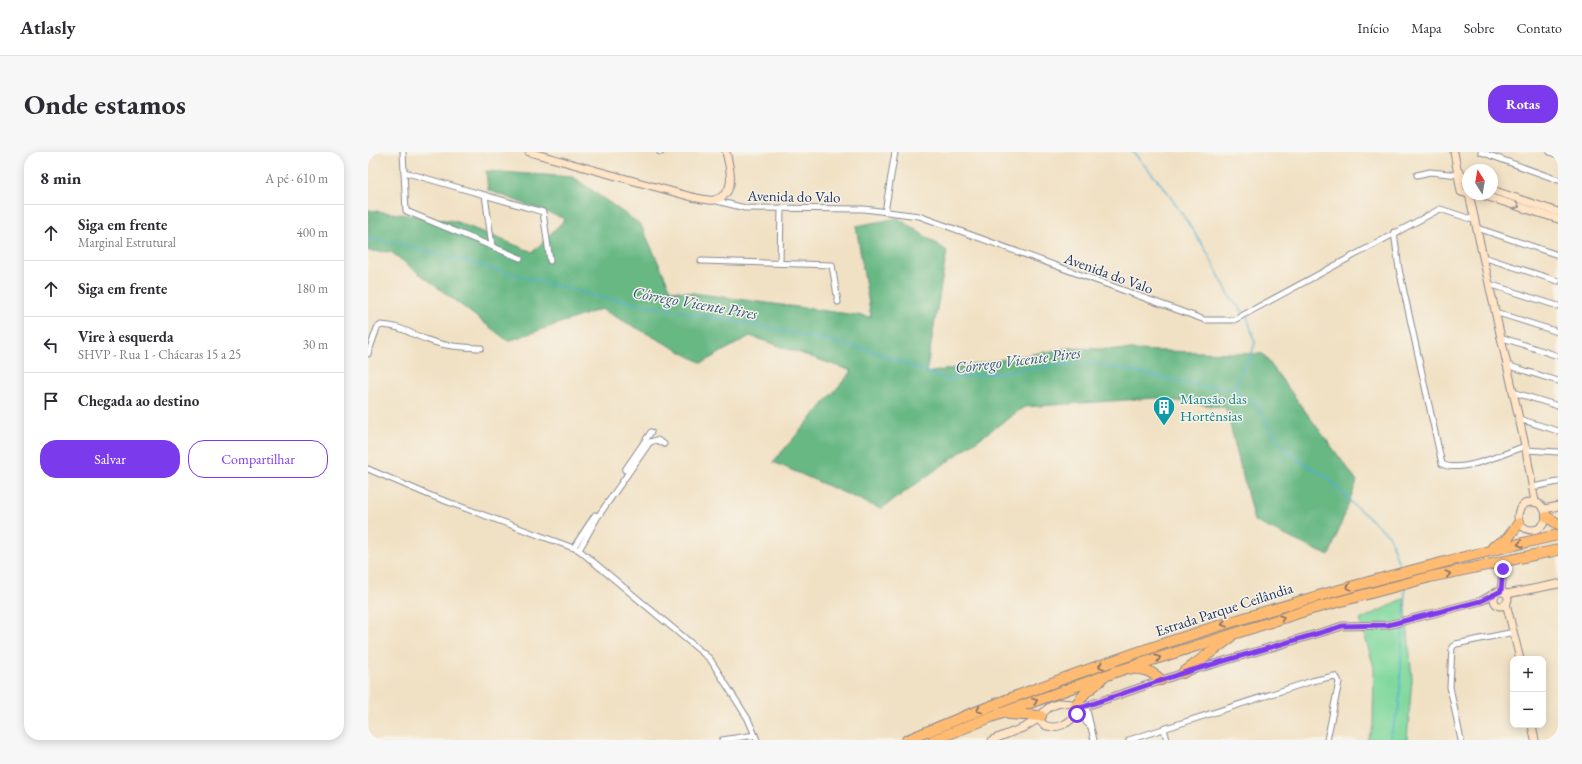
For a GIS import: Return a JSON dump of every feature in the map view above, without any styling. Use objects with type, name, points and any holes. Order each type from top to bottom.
[{"type":"highway","points":[[1546,513],[1558,524]]},
{"type":"highway","points":[[1480,553],[1507,539],[1519,523]]},
{"type":"highway","name":"Estrada Parque Ceilândia","points":[[907,740],[994,704],[1176,640],[1290,603],[1387,578],[1407,571],[1558,536]]},
{"type":"highway","name":"Estrada Parque Ceilândia","points":[[934,740],[999,714],[1114,673],[1308,610],[1410,583],[1558,550]]},
{"type":"highway","points":[[1183,673],[1239,632]]},
{"type":"highway","points":[[1080,707],[1086,692],[1114,673],[1139,668],[1151,671],[1161,680]]},
{"type":"highway","points":[[999,714],[1025,714],[1042,719]]},
{"type":"street","points":[[403,152],[406,208],[409,213],[520,258]]},
{"type":"street","points":[[530,152],[546,154],[692,197],[713,200],[725,194],[730,186],[732,177],[726,152]]},
{"type":"street","points":[[885,212],[895,152]]},
{"type":"street","points":[[1454,152],[1459,174],[1459,185],[1462,192]]},
{"type":"street","points":[[1481,152],[1558,180]]},
{"type":"street","points":[[1550,152],[1558,155]]},
{"type":"street","points":[[404,172],[543,212],[550,261]]},
{"type":"street","points":[[1417,175],[1430,172],[1459,174],[1462,176]]},
{"type":"street","points":[[1459,185],[1462,182]]},
{"type":"street","points":[[1498,192],[1558,212]]},
{"type":"street","points":[[485,195],[492,246]]},
{"type":"street","name":"Avenida do Valo","points":[[713,200],[744,208],[864,209],[919,216],[1206,320],[1234,320],[1394,232],[1440,209],[1474,220]]},
{"type":"street","points":[[1468,200],[1477,228],[1534,487],[1535,502],[1546,513]]},
{"type":"street","points":[[1498,200],[1558,219]]},
{"type":"street","points":[[780,263],[781,208]]},
{"type":"street","points":[[1477,228],[1558,255]]},
{"type":"street","points":[[1394,232],[1399,269],[1442,464],[1447,467],[1453,467],[1484,461],[1525,448],[1558,452]]},
{"type":"street","points":[[1483,257],[1558,281]]},
{"type":"street","points":[[701,261],[832,265],[838,302]]},
{"type":"street","points":[[1489,284],[1558,306]]},
{"type":"street","points":[[1495,312],[1558,332]]},
{"type":"street","points":[[368,354],[377,328],[381,325],[396,326],[429,341],[456,347],[481,348]]},
{"type":"street","points":[[1500,337],[1558,356]]},
{"type":"street","points":[[1506,365],[1558,381]]},
{"type":"street","points":[[1512,392],[1558,406]]},
{"type":"street","points":[[1519,419],[1558,431]]},
{"type":"street","points":[[574,547],[651,432]]},
{"type":"street","points":[[579,550],[597,518],[650,442],[657,440],[664,444]]},
{"type":"street","points":[[368,470],[429,495],[579,550],[710,659],[748,720],[756,738],[722,740]]},
{"type":"street","points":[[1534,487],[1558,482]]},
{"type":"street","points":[[1535,502],[1530,502],[1522,506],[1518,514],[1519,523],[1526,529],[1535,530],[1543,525],[1546,513],[1558,506]]},
{"type":"street","points":[[1481,601],[1501,605],[1508,600],[1502,593],[1504,562]]},
{"type":"street","points":[[992,740],[1042,719],[1048,708],[1055,704],[1068,703],[1080,707],[1183,673],[1342,626],[1388,625],[1481,601],[1502,593],[1558,584]]},
{"type":"street","points":[[1502,593],[1494,598],[1501,605],[1511,620],[1519,656]]},
{"type":"street","points":[[1461,740],[1450,687],[1452,647],[1456,644],[1514,632]]},
{"type":"street","points":[[1129,740],[1312,681],[1334,676],[1339,682],[1327,740]]},
{"type":"street","points":[[1042,719],[1051,727],[1062,725],[1074,718],[1080,707]]},
{"type":"street","points":[[1080,707],[1086,722],[1090,726],[1094,740]]},
{"type":"street","points":[[1164,728],[1167,740]]},
{"type":"street","points":[[1533,728],[1535,740]]},
{"type":"green space","points":[[486,171],[573,177],[641,225],[671,290],[871,317],[856,226],[898,218],[947,251],[926,373],[1068,348],[1263,354],[1357,481],[1329,556],[1254,521],[1226,408],[1155,398],[1024,407],[881,509],[773,462],[852,371],[750,336],[702,363],[601,309],[508,341],[391,252],[368,251],[368,210],[454,221],[533,252],[565,219],[488,190]]},
{"type":"green space","points":[[1405,598],[1412,679],[1407,740],[1367,740],[1373,727],[1374,667],[1360,620]]},
{"type":"waterway","points":[[1133,152],[1166,190],[1206,250],[1230,297],[1244,313]]},
{"type":"waterway","name":"Córrego Vicente Pires","points":[[368,238],[397,243],[591,295],[766,327],[869,350],[946,379],[1090,362],[1202,386],[1236,389]]},
{"type":"waterway","name":"Córrego Vicente Pires","points":[[1247,316],[1255,343],[1250,358],[1236,381],[1236,389],[1240,395],[1253,400],[1258,406],[1272,432],[1289,454],[1328,478],[1355,506],[1389,535],[1401,570]]},
{"type":"waterway","name":"Córrego Vicente Pires","points":[[1404,618],[1405,587]]},
{"type":"waterway","name":"Córrego Vicente Pires","points":[[1389,740],[1399,707],[1403,623]]},
{"type":"place","name":"Mansão das Hortênsias","points":[[1164,426]]},
{"type":"route","points":[[1077,714],[1077,709],[1183,673],[1342,626],[1388,625],[1481,601],[1501,591],[1503,569]]}]
